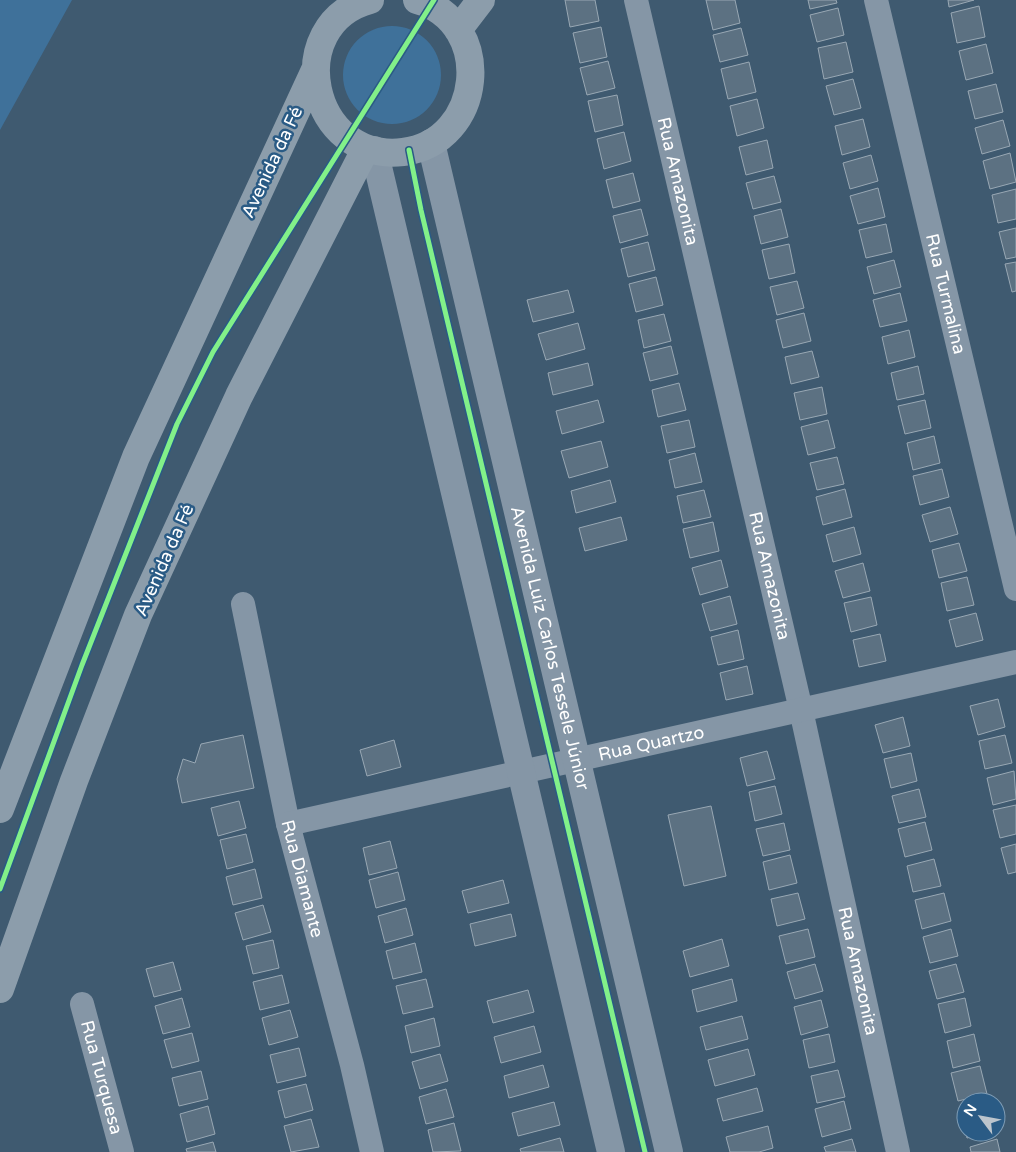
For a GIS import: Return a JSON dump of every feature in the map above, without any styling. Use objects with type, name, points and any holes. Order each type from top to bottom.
[{"type":"main road","points":[[366,1],[344,13],[329,29],[319,49],[315,70],[317,90],[323,109],[334,125],[348,138],[370,149],[403,152],[431,143],[448,130],[461,112],[469,92],[472,71],[468,49],[458,30],[444,14],[417,0]]},
{"type":"main road","points":[[458,30],[481,0]]},
{"type":"main road","name":"Avenida da Fé","points":[[0,809],[136,457],[315,70]]},
{"type":"main road","name":"Avenida da Fé","points":[[0,989],[74,781],[138,615],[239,396],[370,149]]},
{"type":"street","name":"Rua Amazonita","points":[[636,0],[801,710],[898,1152]]},
{"type":"street","name":"Rua Turmalina","points":[[876,0],[1016,589]]},
{"type":"street","name":"Avenida Luiz Carlos Tessele Júnior","points":[[431,143],[669,1152]]},
{"type":"street","points":[[370,149],[522,772],[611,1152]]},
{"type":"street","name":"Rua Diamante","points":[[243,604],[288,824],[352,1065],[372,1152]]},
{"type":"street","name":"Rua Quartzo","points":[[288,824],[1016,662]]},
{"type":"street","name":"Rua Turquesa","points":[[82,1004],[122,1152]]},
{"type":"shaded area","points":[[0,0],[72,0],[0,130]]},
{"type":"shaded area","points":[[392,26],[411,30],[427,40],[437,56],[441,75],[437,94],[427,110],[411,120],[392,124],[373,120],[357,110],[347,94],[343,75],[347,56],[357,40],[373,30]]},
{"type":"building","points":[[565,0],[595,0],[599,21],[570,27]]},
{"type":"building","points":[[706,0],[735,0],[740,23],[713,30]]},
{"type":"building","points":[[808,0],[836,0],[837,3],[810,9]]},
{"type":"building","points":[[948,0],[974,0],[949,7]]},
{"type":"building","points":[[979,6],[985,37],[957,43],[951,13]]},
{"type":"building","points":[[838,8],[844,35],[817,42],[810,15]]},
{"type":"building","points":[[601,27],[607,57],[580,63],[573,33]]},
{"type":"building","points":[[741,28],[748,55],[720,62],[713,35]]},
{"type":"building","points":[[846,42],[853,72],[824,79],[818,48]]},
{"type":"building","points":[[986,44],[993,73],[966,80],[959,51]]},
{"type":"building","points":[[608,61],[615,88],[587,95],[580,68]]},
{"type":"building","points":[[749,62],[756,92],[728,99],[721,69]]},
{"type":"building","points":[[853,79],[861,108],[834,115],[826,86]]},
{"type":"building","points":[[996,84],[1003,112],[975,119],[968,91]]},
{"type":"building","points":[[617,95],[623,125],[595,132],[588,101]]},
{"type":"building","points":[[757,99],[764,128],[737,136],[730,106]]},
{"type":"building","points":[[863,119],[870,147],[842,155],[835,126]]},
{"type":"building","points":[[1003,120],[1010,146],[982,154],[975,128]]},
{"type":"building","points":[[624,132],[631,161],[604,169],[597,139]]},
{"type":"building","points":[[767,140],[773,168],[746,175],[739,147]]},
{"type":"building","points":[[1010,153],[1016,182],[990,189],[983,161]]},
{"type":"building","points":[[871,155],[878,181],[850,189],[843,163]]},
{"type":"building","points":[[633,173],[640,201],[613,208],[606,180]]},
{"type":"building","points":[[774,176],[781,202],[753,209],[746,183]]},
{"type":"building","points":[[878,188],[885,217],[858,224],[850,196]]},
{"type":"building","points":[[1016,189],[1016,219],[998,223],[992,195]]},
{"type":"building","points":[[641,209],[648,235],[620,243],[613,216]]},
{"type":"building","points":[[781,209],[788,237],[761,244],[754,216]]},
{"type":"building","points":[[886,224],[892,252],[866,258],[859,230]]},
{"type":"building","points":[[1016,228],[1016,257],[1006,259],[999,232]]},
{"type":"building","points":[[648,242],[655,270],[628,277],[621,249]]},
{"type":"building","points":[[789,244],[795,273],[769,279],[762,250]]},
{"type":"building","points":[[894,260],[901,287],[874,294],[867,267]]},
{"type":"building","points":[[1016,262],[1016,291],[1012,292],[1005,264]]},
{"type":"building","points":[[656,277],[663,305],[636,312],[629,284]]},
{"type":"building","points":[[797,281],[804,308],[777,315],[770,287]]},
{"type":"building","points":[[568,290],[574,312],[533,322],[527,300]]},
{"type":"building","points":[[900,293],[907,321],[880,327],[873,300]]},
{"type":"building","points":[[804,313],[811,341],[783,348],[776,320]]},
{"type":"building","points":[[664,314],[671,341],[644,348],[638,320]]},
{"type":"building","points":[[578,323],[585,349],[546,360],[538,334]]},
{"type":"building","points":[[909,330],[915,357],[888,364],[882,337]]},
{"type":"building","points":[[671,346],[678,374],[650,381],[643,353]]},
{"type":"building","points":[[812,351],[819,377],[791,384],[785,357]]},
{"type":"building","points":[[588,363],[593,385],[553,395],[548,373]]},
{"type":"building","points":[[918,366],[924,394],[897,400],[891,373]]},
{"type":"building","points":[[679,383],[686,410],[658,417],[652,390]]},
{"type":"building","points":[[822,387],[827,414],[800,420],[794,393]]},
{"type":"building","points":[[598,400],[604,422],[562,434],[556,411]]},
{"type":"building","points":[[925,400],[931,428],[905,434],[898,406]]},
{"type":"building","points":[[689,420],[695,447],[667,453],[661,426]]},
{"type":"building","points":[[828,420],[835,448],[808,455],[801,427]]},
{"type":"building","points":[[934,436],[940,463],[913,470],[907,443]]},
{"type":"building","points":[[601,441],[608,467],[569,478],[561,451]]},
{"type":"building","points":[[695,453],[702,482],[675,488],[669,460]]},
{"type":"building","points":[[837,457],[844,484],[817,490],[810,463]]},
{"type":"building","points":[[942,469],[949,497],[920,505],[913,476]]},
{"type":"building","points":[[610,480],[616,502],[576,513],[571,491]]},
{"type":"building","points":[[845,489],[852,517],[823,525],[816,497]]},
{"type":"building","points":[[704,490],[711,517],[683,523],[677,496]]},
{"type":"building","points":[[950,507],[958,534],[930,542],[922,515]]},
{"type":"building","points":[[621,517],[627,540],[585,551],[579,528]]},
{"type":"building","points":[[713,522],[719,551],[690,558],[683,529]]},
{"type":"building","points":[[854,527],[861,554],[833,562],[826,535]]},
{"type":"building","points":[[959,543],[967,571],[939,578],[932,550]]},
{"type":"building","points":[[721,560],[728,587],[700,595],[692,568]]},
{"type":"building","points":[[863,563],[870,591],[843,598],[835,571]]},
{"type":"building","points":[[967,577],[974,605],[947,611],[941,583]]},
{"type":"building","points":[[730,596],[737,624],[710,631],[702,604]]},
{"type":"building","points":[[871,597],[877,625],[851,632],[844,603]]},
{"type":"building","points":[[976,613],[983,640],[956,647],[949,620]]},
{"type":"building","points":[[738,630],[744,659],[718,665],[711,637]]},
{"type":"building","points":[[880,634],[886,661],[859,667],[853,640]]},
{"type":"building","points":[[747,666],[753,694],[726,700],[720,673]]},
{"type":"building","points":[[998,699],[1005,727],[978,735],[970,706]]},
{"type":"building","points":[[903,717],[910,746],[883,753],[875,725]]},
{"type":"building","points":[[243,735],[254,788],[182,803],[177,779],[183,759],[195,763],[201,744]]},
{"type":"building","points":[[1005,735],[1012,763],[985,769],[979,741]]},
{"type":"building","points":[[394,740],[401,767],[367,776],[360,750]]},
{"type":"building","points":[[767,751],[775,779],[747,786],[740,758]]},
{"type":"building","points":[[911,753],[917,781],[891,788],[884,759]]},
{"type":"building","points":[[1014,771],[1016,799],[993,805],[987,778]]},
{"type":"building","points":[[775,786],[782,814],[755,821],[749,792]]},
{"type":"building","points":[[919,789],[926,817],[899,823],[892,796]]},
{"type":"building","points":[[239,801],[246,828],[218,836],[211,808]]},
{"type":"building","points":[[1016,805],[1016,834],[1000,838],[993,810]]},
{"type":"building","points":[[711,806],[726,876],[684,886],[668,815]]},
{"type":"building","points":[[925,822],[932,850],[905,857],[898,829]]},
{"type":"building","points":[[784,823],[790,850],[763,856],[756,829]]},
{"type":"building","points":[[246,834],[253,862],[227,869],[220,840]]},
{"type":"building","points":[[390,841],[397,868],[369,875],[363,848]]},
{"type":"building","points":[[1016,844],[1016,872],[1008,874],[1001,848]]},
{"type":"building","points":[[790,855],[797,883],[769,890],[763,862]]},
{"type":"building","points":[[934,859],[941,886],[913,892],[907,866]]},
{"type":"building","points":[[255,869],[262,898],[233,905],[226,877]]},
{"type":"building","points":[[398,872],[405,900],[376,908],[369,880]]},
{"type":"building","points":[[503,880],[509,903],[468,913],[462,891]]},
{"type":"building","points":[[798,893],[805,919],[777,926],[771,899]]},
{"type":"building","points":[[944,893],[951,921],[922,929],[915,900]]},
{"type":"building","points":[[263,905],[271,932],[243,940],[235,913]]},
{"type":"building","points":[[406,908],[413,935],[385,943],[378,916]]},
{"type":"building","points":[[511,914],[516,936],[475,946],[470,924]]},
{"type":"building","points":[[808,929],[815,957],[786,964],[779,936]]},
{"type":"building","points":[[951,929],[958,956],[930,963],[923,937]]},
{"type":"building","points":[[722,939],[729,966],[690,977],[683,951]]},
{"type":"building","points":[[273,940],[279,968],[253,974],[246,946]]},
{"type":"building","points":[[415,943],[422,972],[393,979],[386,951]]},
{"type":"building","points":[[173,962],[181,990],[154,997],[146,969]]},
{"type":"building","points":[[815,964],[823,991],[795,999],[787,972]]},
{"type":"building","points":[[956,964],[964,992],[937,999],[929,971]]},
{"type":"building","points":[[282,975],[289,1003],[260,1010],[253,982]]},
{"type":"building","points":[[426,979],[433,1007],[403,1014],[396,986]]},
{"type":"building","points":[[732,979],[737,1001],[697,1012],[692,990]]},
{"type":"building","points":[[528,990],[534,1012],[493,1023],[487,1001]]},
{"type":"building","points":[[182,998],[190,1027],[163,1034],[155,1006]]},
{"type":"building","points":[[965,998],[971,1026],[945,1033],[938,1004]]},
{"type":"building","points":[[821,1000],[828,1027],[801,1035],[794,1007]]},
{"type":"building","points":[[290,1010],[298,1037],[269,1045],[262,1018]]},
{"type":"building","points":[[742,1016],[748,1039],[706,1050],[700,1027]]},
{"type":"building","points":[[434,1018],[440,1046],[411,1053],[405,1026]]},
{"type":"building","points":[[534,1026],[541,1052],[501,1063],[494,1037]]},
{"type":"building","points":[[192,1033],[199,1061],[172,1068],[164,1040]]},
{"type":"building","points":[[829,1034],[835,1062],[809,1068],[803,1040]]},
{"type":"building","points":[[974,1034],[980,1061],[953,1068],[947,1041]]},
{"type":"building","points":[[299,1048],[306,1076],[277,1083],[270,1055]]},
{"type":"building","points":[[748,1049],[755,1075],[715,1086],[708,1060]]},
{"type":"building","points":[[440,1054],[448,1081],[420,1089],[412,1062]]},
{"type":"building","points":[[543,1065],[549,1087],[509,1098],[504,1076]]},
{"type":"building","points":[[980,1066],[986,1092],[956,1093],[951,1073]]},
{"type":"building","points":[[838,1070],[845,1097],[817,1103],[811,1076]]},
{"type":"building","points":[[201,1071],[208,1099],[179,1106],[172,1078]]},
{"type":"building","points":[[306,1084],[313,1110],[285,1118],[278,1091]]},
{"type":"building","points":[[757,1088],[763,1111],[723,1121],[717,1099]]},
{"type":"building","points":[[446,1089],[454,1117],[426,1124],[419,1097]]},
{"type":"building","points":[[844,1101],[851,1129],[822,1137],[815,1109]]},
{"type":"building","points":[[554,1102],[560,1125],[518,1136],[512,1113]]},
{"type":"building","points":[[208,1106],[215,1134],[187,1142],[180,1114]]},
{"type":"building","points":[[311,1119],[319,1147],[291,1152],[284,1126]]},
{"type":"building","points":[[454,1123],[461,1151],[433,1152],[428,1130]]},
{"type":"building","points":[[768,1126],[773,1148],[759,1152],[730,1152],[726,1137]]},
{"type":"building","points":[[560,1138],[564,1152],[521,1152],[520,1149]]},
{"type":"building","points":[[852,1139],[856,1152],[826,1152],[824,1147]]},
{"type":"building","points":[[213,1142],[216,1152],[187,1152],[186,1149]]},
{"type":"building","points":[[987,1142],[998,1142],[1000,1152],[971,1152],[970,1147]]},
{"type":"cycle path","points":[[0,889],[82,665],[177,424],[213,352],[434,0]]},
{"type":"cycle path","points":[[409,150],[421,210],[645,1152]]}]
